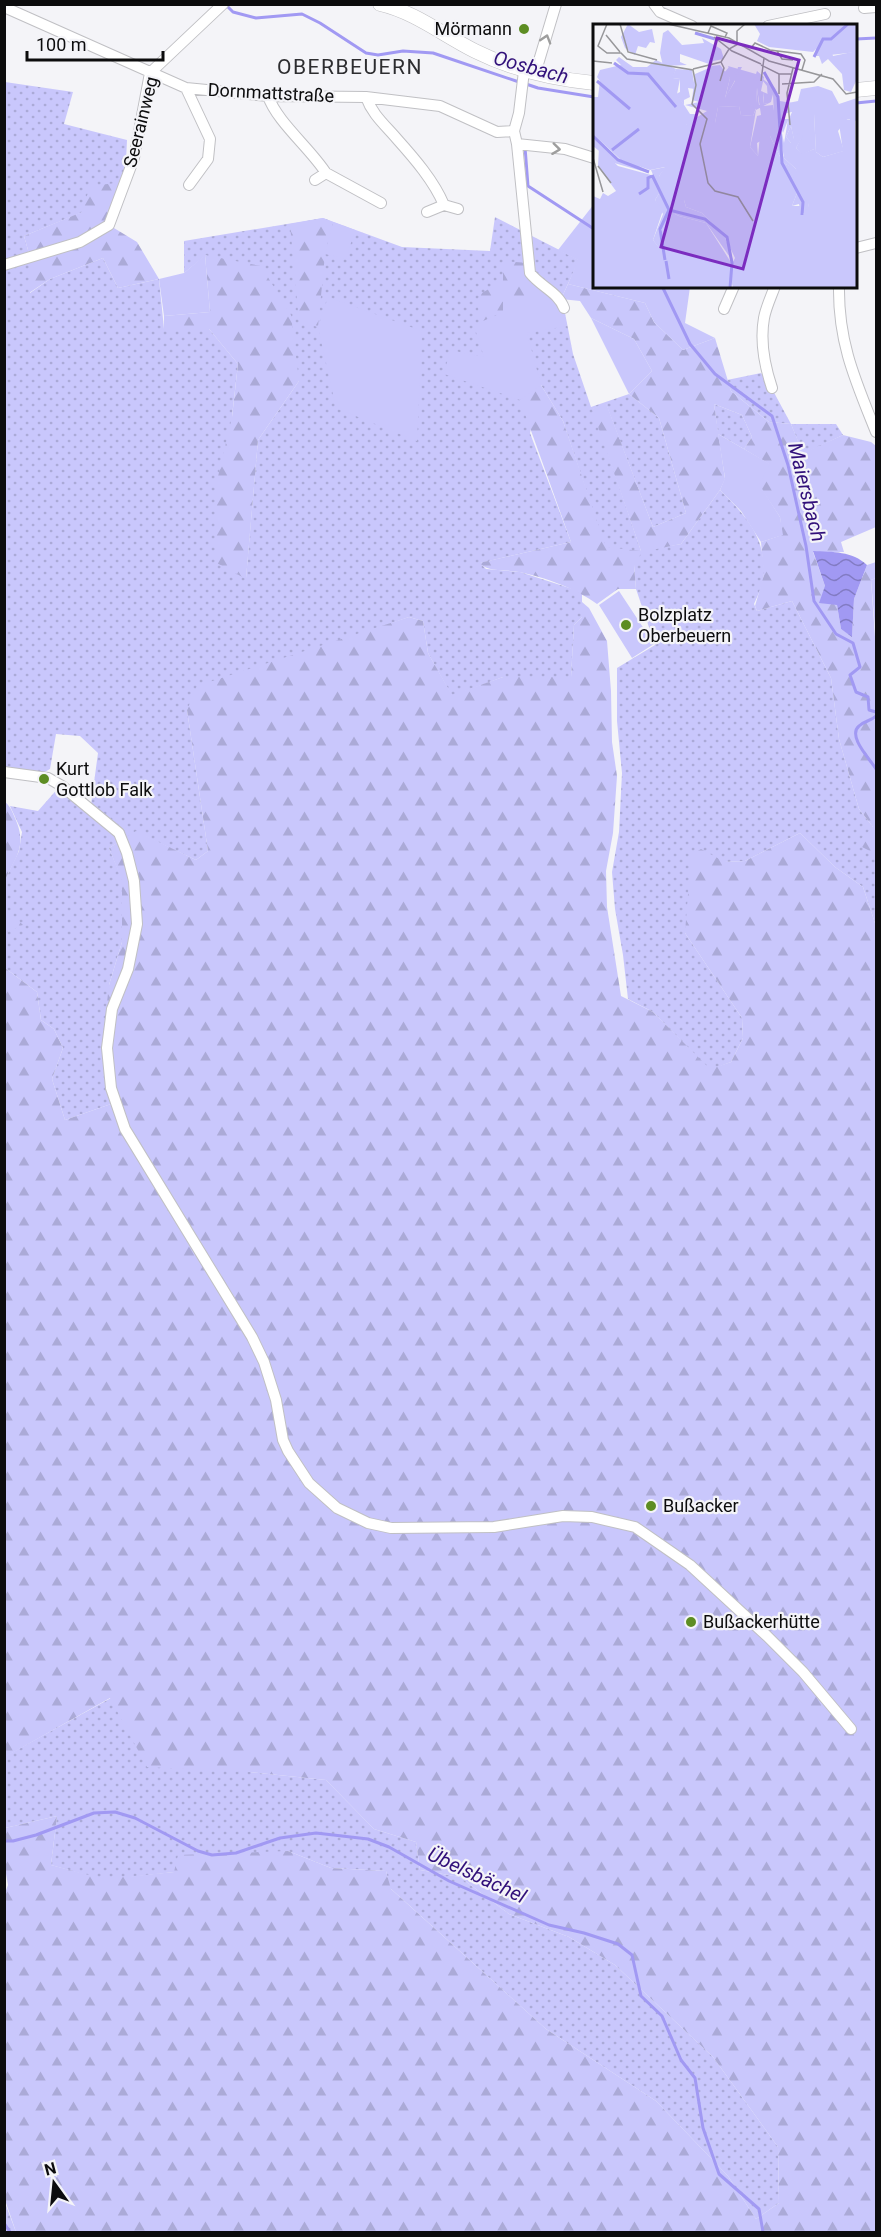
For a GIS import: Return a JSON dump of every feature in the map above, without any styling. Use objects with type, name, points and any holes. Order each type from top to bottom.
[{"type":"main road","points":[[380,4],[401,9],[525,78],[593,83]]},
{"type":"main road","points":[[857,90],[876,88]]},
{"type":"street","points":[[556,4],[525,78],[513,132],[517,144],[530,273],[536,281],[561,299],[564,308]]},
{"type":"street","points":[[654,4],[660,12],[687,24]]},
{"type":"street","name":"Seerainweg","points":[[4,265],[80,242],[109,225],[134,158],[150,73],[222,5]]},
{"type":"street","name":"Dornmattstraße","points":[[4,7],[186,88],[268,96],[366,97],[440,106],[497,132],[513,132]]},
{"type":"street","points":[[864,8],[876,7]]},
{"type":"street","points":[[778,24],[825,14]]},
{"type":"street","points":[[186,88],[210,139],[208,159],[189,186]]},
{"type":"street","points":[[268,96],[273,109],[316,158],[326,173],[381,202]]},
{"type":"street","points":[[366,97],[371,110],[410,154],[440,194],[444,205]]},
{"type":"street","points":[[517,144],[565,149],[593,158]]},
{"type":"street","points":[[315,180],[326,173]]},
{"type":"street","points":[[427,212],[444,205],[458,209]]},
{"type":"street","points":[[857,248],[876,243]]},
{"type":"street","points":[[724,309],[733,288]]},
{"type":"street","points":[[772,387],[767,374],[764,318],[774,288]]},
{"type":"street","points":[[840,288],[839,308],[846,353],[876,432]]},
{"type":"street","points":[[4,772],[55,781],[119,833],[131,867],[137,909],[132,954],[112,1009],[108,1030],[107,1060],[114,1102],[125,1129],[252,1336],[264,1362],[276,1400],[283,1440],[294,1463],[305,1478],[328,1501],[347,1513],[368,1523],[391,1528],[494,1527],[563,1516],[592,1517],[635,1527],[690,1565],[767,1636],[803,1672],[851,1729]]},
{"type":"green space","points":[[5,82],[73,92],[64,124],[127,140],[125,182],[83,212],[24,236],[30,257],[30,293],[50,279],[103,258],[118,288],[159,279],[164,329],[209,329],[238,364],[232,416],[246,578],[258,440],[299,381],[206,255],[184,273],[184,241],[323,218],[402,247],[490,251],[495,217],[579,260],[561,299],[573,354],[591,407],[629,394],[659,418],[686,513],[653,527],[606,404],[593,409],[641,551],[681,544],[720,490],[738,508],[757,537],[763,560],[763,581],[754,604],[757,611],[792,601],[831,678],[839,739],[859,809],[873,827],[876,854],[876,926],[863,887],[835,867],[800,833],[745,861],[725,862],[685,933],[742,1018],[743,1038],[731,1062],[710,1070],[653,1012],[628,999],[612,872],[619,832],[622,773],[617,721],[617,668],[655,645],[636,589],[634,565],[605,547],[563,421],[541,385],[530,433],[571,542],[480,563],[486,569],[520,572],[582,592],[582,617],[574,625],[571,677],[503,677],[452,696],[428,653],[423,621],[409,617],[346,639],[187,710],[208,851],[196,860],[136,832],[109,848],[122,879],[122,942],[109,985],[111,1104],[65,1120],[52,1079],[63,1048],[54,1029],[41,1020],[37,992],[5,968],[5,880],[19,851],[22,832],[10,806],[38,811],[60,786],[91,805],[98,753],[80,736],[56,734],[50,769],[37,776],[5,772]]},
{"type":"green space","points":[[125,182],[109,225],[137,242],[159,279],[118,288],[103,258],[50,279],[29,293],[30,257],[24,236],[82,212],[90,186]]},
{"type":"green space","points":[[593,205],[593,288],[690,288],[685,323],[715,338],[683,350],[654,322],[645,303],[568,284],[578,260],[558,250]]},
{"type":"green space","points":[[323,218],[333,222],[325,254],[318,327],[299,322],[290,224]]},
{"type":"green space","points":[[333,222],[355,230],[346,259],[325,254]]},
{"type":"green space","points":[[205,255],[261,266],[291,315],[299,381],[258,440],[246,579],[215,562],[217,481],[232,417],[238,364],[209,329],[164,329],[164,316],[210,312]]},
{"type":"green space","points":[[205,255],[210,312],[164,316],[159,279],[184,273]]},
{"type":"green space","points":[[503,261],[529,263],[530,273],[561,299],[503,299],[503,312],[481,322],[477,302],[480,294],[503,281]]},
{"type":"green space","points":[[568,284],[645,303],[654,322],[683,350],[715,338],[731,391],[769,422],[791,424],[803,453],[843,435],[871,442],[876,446],[876,527],[841,542],[844,552],[813,552],[825,586],[837,605],[841,629],[852,636],[854,599],[867,565],[876,562],[876,578],[871,580],[876,651],[876,854],[856,844],[873,827],[859,809],[839,739],[831,678],[792,601],[757,611],[755,606],[764,575],[761,542],[782,535],[780,517],[758,484],[769,464],[744,449],[752,437],[742,415],[714,404],[725,479],[720,490],[681,544],[642,552],[634,565],[636,589],[618,589],[597,604],[580,593],[549,580],[519,572],[493,569],[479,563],[571,542],[520,400],[541,385],[563,421],[606,547],[641,551],[592,409],[606,403],[653,527],[686,513],[659,418],[629,394],[652,371],[634,339],[591,318],[580,301],[561,299]]},
{"type":"green space","points":[[328,297],[422,331],[417,441],[336,408],[318,327]]},
{"type":"green space","points":[[503,299],[561,299],[567,326],[527,333],[541,385],[520,400],[444,374],[450,350],[484,357],[474,326],[503,312]]},
{"type":"green space","points":[[591,318],[634,339],[652,371],[629,394]]},
{"type":"green space","points":[[761,373],[791,424],[769,422],[731,391],[727,380]]},
{"type":"green space","points":[[714,404],[742,415],[752,437],[744,449],[718,434]]},
{"type":"green space","points":[[791,424],[836,424],[843,435],[803,454]]},
{"type":"green space","points":[[718,434],[770,464],[759,484],[780,517],[783,535],[761,542],[741,511],[720,490],[725,478]]},
{"type":"green space","points":[[876,578],[876,628],[875,628],[871,580]]},
{"type":"green space","name":"Bolzplatz Oberbeuern","points":[[619,591],[654,644],[632,658],[599,605]]},
{"type":"green space","points":[[582,602],[589,608],[607,641],[612,742],[617,776],[613,833],[606,871],[607,907],[621,996],[653,1012],[710,1069],[731,1062],[743,1038],[742,1018],[685,933],[691,855],[701,849],[725,862],[745,861],[800,833],[835,867],[863,887],[876,926],[876,2232],[16,2232],[5,2200],[4,1896],[8,1885],[5,1868],[5,1828],[57,1816],[51,1865],[104,1879],[174,1872],[178,1855],[288,1851],[331,1868],[386,1871],[391,1889],[546,2029],[656,2101],[728,2176],[756,2219],[779,2203],[778,2147],[713,2057],[615,1965],[569,1937],[509,1914],[460,1877],[420,1870],[416,1842],[374,1829],[326,1780],[250,1772],[147,1767],[110,1698],[5,1757],[5,968],[37,992],[41,1020],[54,1029],[63,1048],[52,1079],[65,1120],[111,1104],[102,1046],[109,985],[122,942],[122,881],[109,848],[136,831],[196,860],[208,851],[187,710],[197,686],[409,617],[423,621],[428,653],[452,695],[503,677],[571,677],[574,625],[582,617]]},
{"type":"green space","points":[[5,802],[11,809],[19,827],[20,843],[17,857],[5,880]]},
{"type":"green space","points":[[5,916],[16,918],[23,925],[5,933]]},
{"type":"green space","points":[[111,1698],[250,1772],[326,1780],[374,1829],[416,1842],[420,1870],[460,1877],[509,1914],[569,1937],[615,1965],[713,2057],[778,2147],[779,2203],[756,2219],[728,2176],[656,2101],[546,2029],[390,1888],[386,1871],[331,1868],[288,1851],[174,1872],[104,1880],[51,1865],[57,1816],[5,1828],[4,1757]]},
{"type":"green space","points":[[4,2200],[16,2232],[5,2232]]},
{"type":"water","points":[[813,551],[849,555],[867,565],[854,599],[852,637],[841,629],[837,605],[819,603],[825,586]]},
{"type":"waterway","name":"Oosbach","points":[[226,5],[233,12],[256,18],[302,14],[366,53],[378,55],[403,51],[433,53],[519,82]]},
{"type":"waterway","points":[[857,39],[876,38]]},
{"type":"waterway","name":"Oosbach","points":[[526,84],[593,97]]},
{"type":"waterway","name":"Oosbach","points":[[857,103],[876,101]]},
{"type":"waterway","name":"Maiersbach","points":[[525,147],[528,186],[593,228]]},
{"type":"waterway","name":"Maiersbach","points":[[663,288],[690,344],[715,374],[772,416],[788,465],[806,546],[814,601],[836,634],[853,643],[860,667],[850,675],[856,692],[868,697],[869,710],[876,712]]},
{"type":"waterway","name":"Maiersbach","points":[[876,716],[856,730],[861,748],[876,769]]},
{"type":"waterway","name":"Übelsbächel","points":[[4,1841],[36,1835],[94,1813],[115,1812],[135,1818],[198,1851],[212,1855],[236,1853],[280,1838],[316,1833],[368,1839],[389,1847],[449,1881],[549,1925],[618,1944],[632,1955],[641,1996],[662,2016],[681,2060],[695,2078],[703,2128],[719,2174],[759,2209],[763,2232]]},
{"type":"waterway","points":[[4,2223],[10,2232]]},
{"type":"place","name":"Mörmann","points":[[524,29]]},
{"type":"place","name":"Bolzplatz Oberbeuern","points":[[626,625]]},
{"type":"place","name":"Kurt Gottlob Falk","points":[[44,779]]},
{"type":"place","name":"Bußacker","points":[[651,1506]]},
{"type":"place","name":"Bußackerhütte","points":[[691,1622]]},
{"type":"district","name":"OBERBEUERN","points":[[350,67]]}]
